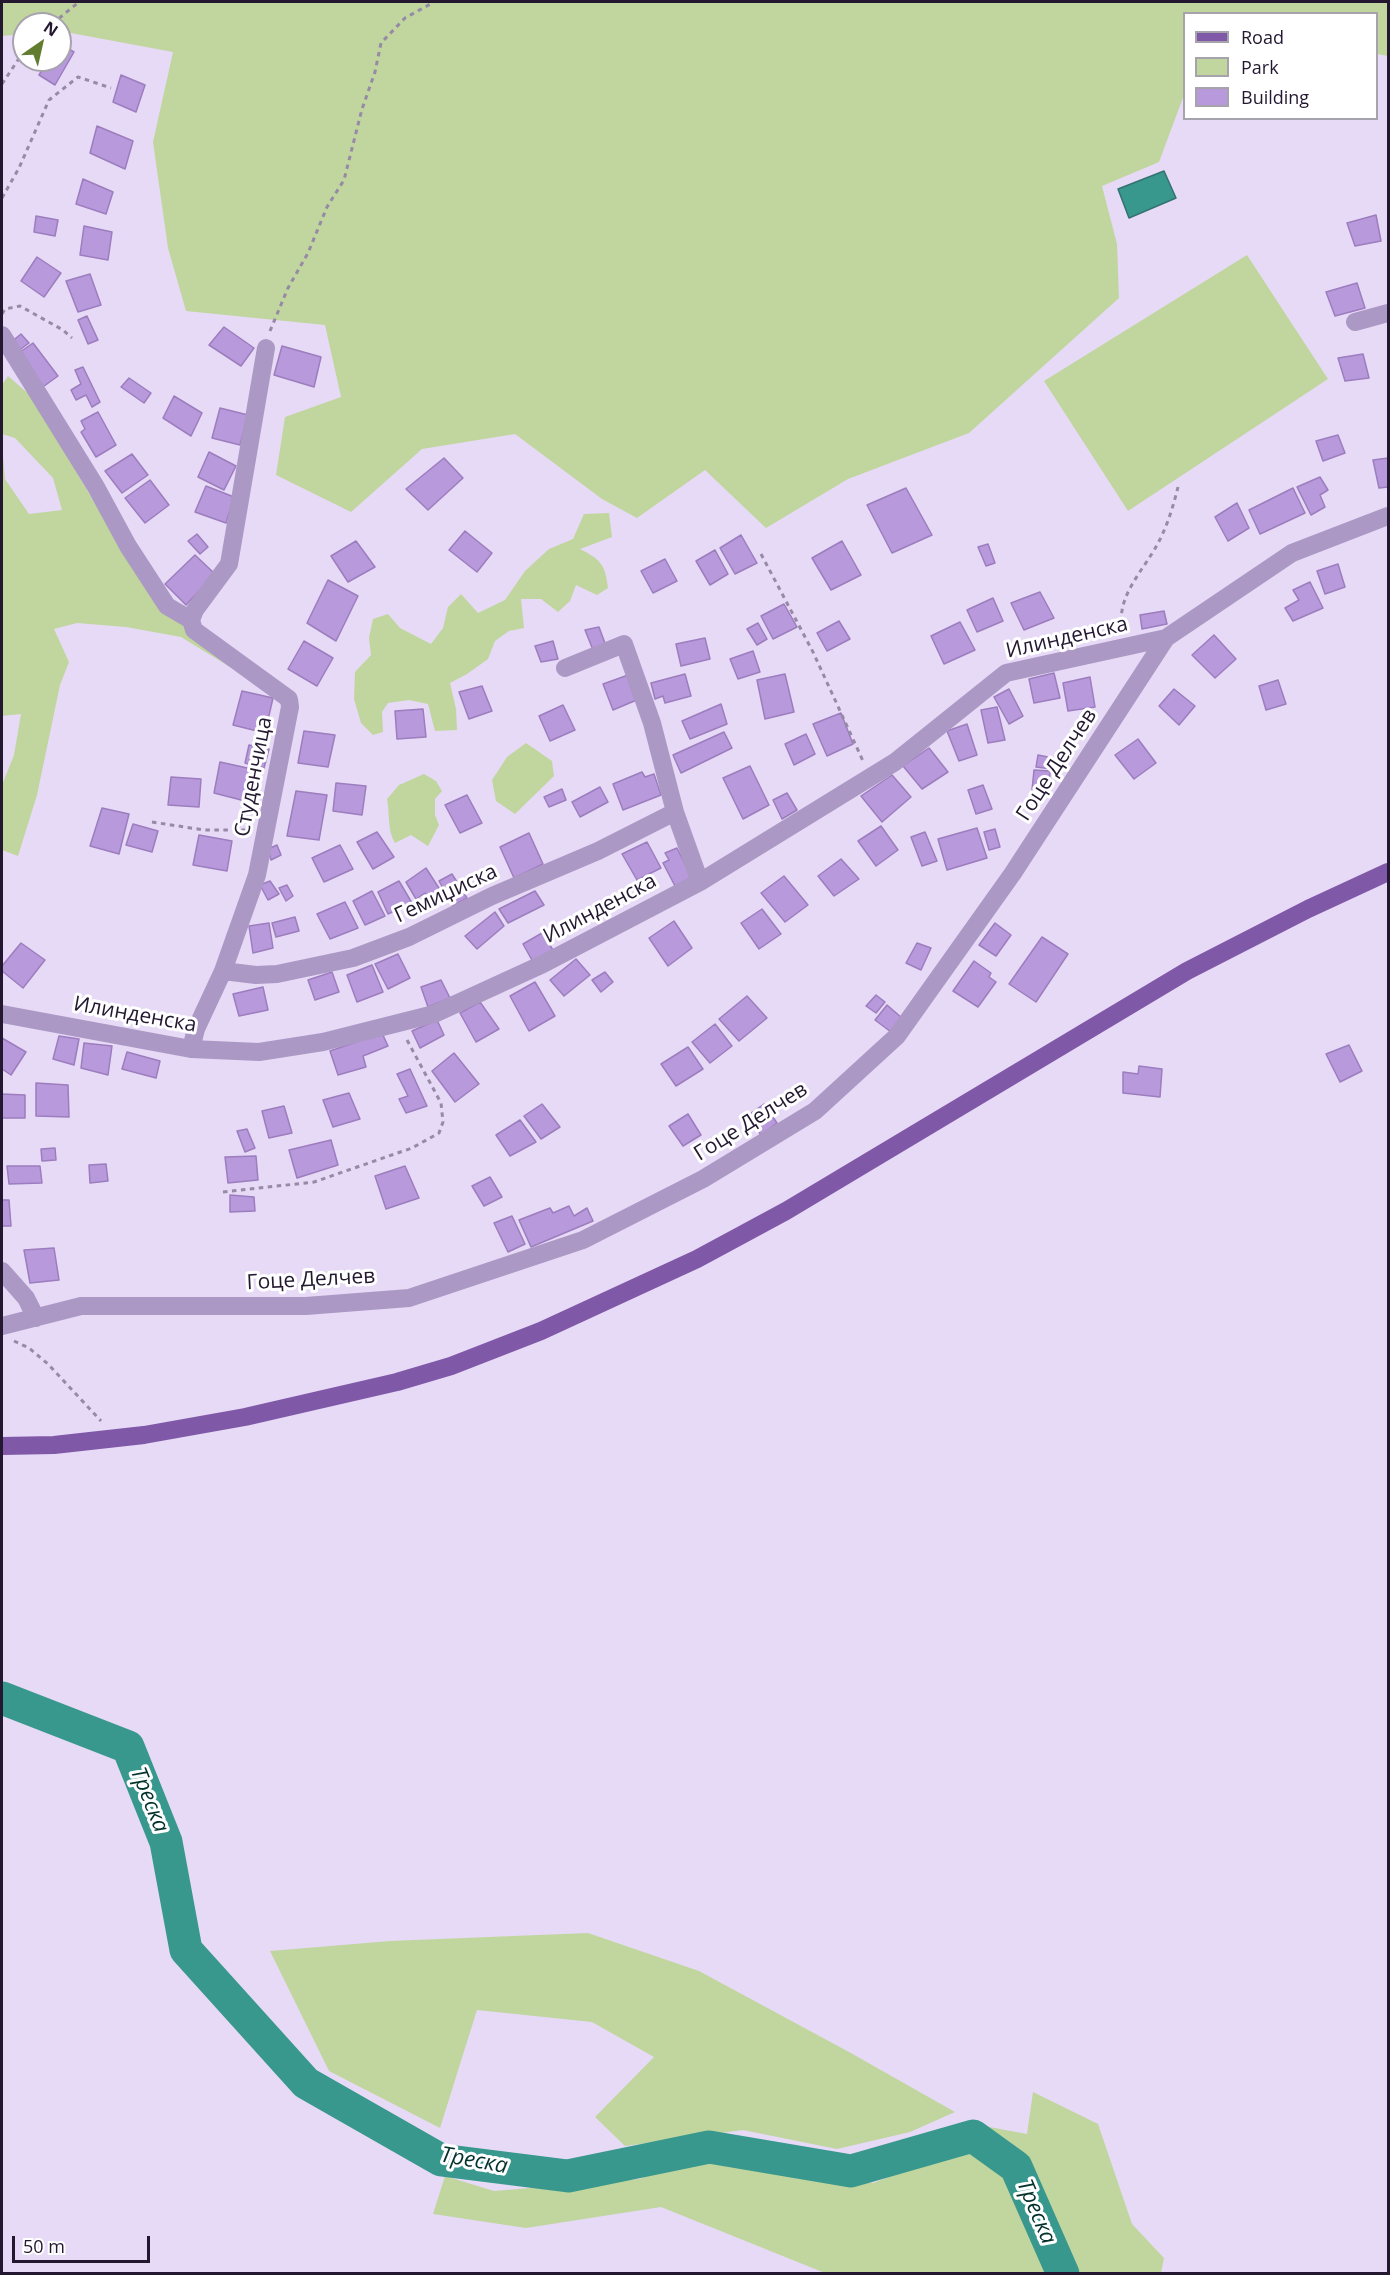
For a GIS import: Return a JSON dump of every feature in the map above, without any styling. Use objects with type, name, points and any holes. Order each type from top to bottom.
[{"type":"main road","points":[[2,1446],[54,1445],[116,1438],[244,1417],[375,1388],[451,1366],[541,1331],[697,1260],[776,1217],[1187,971],[1308,909],[1389,872]]},
{"type":"street","points":[[1355,322],[1389,313]]},
{"type":"street","points":[[2,335],[96,487],[128,546],[167,606],[191,620],[195,610],[229,564],[266,348]]},
{"type":"street","name":"Гоце Делчев","points":[[5,1325],[81,1306],[306,1306],[409,1298],[583,1240],[703,1179],[815,1111],[897,1036],[1013,873],[1166,638],[1292,553],[1389,516]]},
{"type":"street","name":"Студенчица","points":[[191,620],[194,630],[289,699],[290,707],[257,875],[224,971],[196,1029],[191,1049]]},
{"type":"street","name":"Илинденска","points":[[2,1014],[191,1049],[259,1052],[323,1042],[434,1014],[533,969],[700,882],[895,762],[1006,673],[1166,638]]},
{"type":"street","points":[[565,668],[624,644],[652,723],[675,812],[700,882]]},
{"type":"street","name":"Гемиџиска","points":[[224,971],[256,975],[277,974],[353,958],[409,937],[492,896],[598,851],[675,812]]},
{"type":"street","points":[[2,1271],[26,1298],[36,1318]]},
{"type":"path","points":[[67,12],[79,2]]},
{"type":"path","points":[[266,348],[272,326],[288,288],[308,253],[327,207],[344,180],[381,43],[405,18],[434,2]]},
{"type":"path","points":[[2,84],[12,69]]},
{"type":"path","points":[[2,198],[19,168],[49,100],[78,77],[111,88]]},
{"type":"path","points":[[2,314],[5,309],[20,306],[63,330],[72,338]]},
{"type":"path","points":[[1130,646],[1122,628],[1124,602],[1138,574],[1157,546],[1172,513],[1178,487]]},
{"type":"path","points":[[761,554],[813,652],[870,776]]},
{"type":"path","points":[[152,822],[204,830],[266,831]]},
{"type":"path","points":[[223,1192],[314,1182],[412,1148],[439,1133],[443,1122],[441,1103],[397,1024]]},
{"type":"path","points":[[5,1325],[10,1339],[29,1348],[48,1364],[116,1438]]},
{"type":"green space","points":[[2,2],[1388,2],[1388,56],[1378,54],[1378,12],[1183,12],[1183,98],[1159,162],[1102,186],[1117,244],[1119,298],[969,433],[848,479],[766,528],[705,470],[637,518],[602,499],[515,434],[422,449],[351,512],[276,475],[285,417],[341,397],[325,325],[186,311],[168,248],[153,142],[173,52],[72,33],[72,12],[12,12],[12,35],[2,36]]},
{"type":"green space","points":[[1247,255],[1328,379],[1128,511],[1044,381]]},
{"type":"green space","points":[[8,376],[31,396],[149,594],[230,667],[181,637],[126,627],[77,623],[54,629],[69,662],[60,685],[37,795],[18,856],[2,850],[2,785],[14,755],[21,714],[2,716],[2,443],[5,479],[29,514],[62,510],[53,478],[15,438],[2,434],[2,385]]},
{"type":"green space","points":[[609,513],[612,537],[580,549],[593,556],[601,564],[608,588],[597,595],[576,585],[570,601],[558,612],[541,599],[521,599],[524,628],[509,631],[495,641],[488,659],[450,683],[456,709],[457,730],[435,731],[428,704],[409,700],[388,703],[382,712],[383,732],[373,735],[361,723],[354,699],[355,672],[371,655],[369,638],[373,619],[388,614],[400,628],[431,644],[443,628],[448,607],[461,594],[478,613],[505,600],[525,571],[549,549],[573,539],[584,514]]},
{"type":"green space","points":[[526,743],[552,761],[554,776],[515,814],[496,801],[492,780],[507,757]]},
{"type":"green space","points":[[424,774],[436,781],[442,791],[435,799],[435,815],[439,825],[428,846],[411,835],[395,843],[390,827],[387,799],[399,785]]},
{"type":"green space","points":[[588,1933],[699,1971],[955,2112],[910,2132],[837,2149],[743,2130],[625,2146],[595,2117],[654,2057],[592,2022],[477,2010],[440,2128],[329,2071],[270,1951],[390,1941]]},
{"type":"green space","points":[[1033,2092],[1098,2124],[1132,2224],[1164,2258],[1161,2273],[825,2273],[661,2207],[526,2228],[433,2214],[445,2176],[494,2191],[639,2179],[690,2160],[873,2183],[948,2155],[974,2127],[984,2126],[1027,2134]]},
{"type":"shaded area","points":[[1164,171],[1176,198],[1129,218],[1118,189]]},
{"type":"building","points":[[41,72],[62,72],[55,85],[39,75]]},
{"type":"building","points":[[121,75],[145,85],[136,112],[113,102]]},
{"type":"building","points":[[97,126],[133,141],[125,169],[90,153]]},
{"type":"building","points":[[83,179],[113,192],[106,214],[76,204]]},
{"type":"building","points":[[1376,215],[1381,241],[1355,246],[1347,223]]},
{"type":"building","points":[[36,216],[58,220],[55,236],[34,232]]},
{"type":"building","points":[[84,226],[112,232],[108,260],[80,255]]},
{"type":"building","points":[[37,257],[61,273],[44,297],[21,281]]},
{"type":"building","points":[[90,274],[101,305],[78,312],[66,281]]},
{"type":"building","points":[[1357,283],[1365,308],[1335,316],[1326,292]]},
{"type":"building","points":[[87,316],[98,340],[88,344],[78,320]]},
{"type":"building","points":[[224,327],[254,348],[241,366],[209,345]]},
{"type":"building","points":[[21,334],[29,343],[17,352],[10,343]]},
{"type":"building","points":[[33,343],[58,376],[40,389],[16,355]]},
{"type":"building","points":[[282,346],[321,357],[314,387],[274,375]]},
{"type":"building","points":[[1363,354],[1369,378],[1345,381],[1338,358]]},
{"type":"building","points":[[83,367],[100,402],[92,407],[86,395],[76,400],[71,390],[81,384],[75,370]]},
{"type":"building","points":[[129,378],[151,393],[144,403],[121,387]]},
{"type":"building","points":[[174,396],[202,413],[191,436],[163,418]]},
{"type":"building","points":[[220,408],[248,415],[240,445],[212,438]]},
{"type":"building","points":[[98,412],[116,445],[96,457],[81,432],[85,429],[81,421]]},
{"type":"building","points":[[1338,435],[1345,453],[1323,461],[1316,441]]},
{"type":"building","points":[[209,452],[236,466],[224,490],[198,477]]},
{"type":"building","points":[[132,454],[148,475],[122,493],[105,471]]},
{"type":"building","points":[[444,458],[463,478],[428,510],[406,489]]},
{"type":"building","points":[[1388,458],[1388,487],[1379,488],[1373,460]]},
{"type":"building","points":[[1320,477],[1328,490],[1320,495],[1325,507],[1311,515],[1297,487]]},
{"type":"building","points":[[150,480],[169,505],[145,523],[125,498]]},
{"type":"building","points":[[206,486],[234,497],[226,523],[195,512]]},
{"type":"building","points":[[906,488],[932,535],[892,553],[867,505]]},
{"type":"building","points":[[1293,488],[1305,513],[1260,534],[1249,510]]},
{"type":"building","points":[[1237,503],[1249,528],[1228,541],[1215,517]]},
{"type":"building","points":[[465,531],[492,553],[477,572],[449,550]]},
{"type":"building","points":[[197,534],[208,547],[200,554],[188,541]]},
{"type":"building","points":[[741,535],[757,563],[735,574],[720,548]]},
{"type":"building","points":[[356,541],[375,567],[348,582],[331,556]]},
{"type":"building","points":[[842,541],[861,575],[831,590],[812,558]]},
{"type":"building","points":[[988,544],[995,563],[986,566],[978,547]]},
{"type":"building","points":[[715,550],[728,574],[710,585],[696,561]]},
{"type":"building","points":[[195,555],[215,574],[186,605],[165,584]]},
{"type":"building","points":[[665,559],[677,581],[653,593],[641,571]]},
{"type":"building","points":[[1338,564],[1345,587],[1325,594],[1317,571]]},
{"type":"building","points":[[328,580],[358,596],[336,641],[307,623]]},
{"type":"building","points":[[1310,582],[1323,608],[1293,621],[1285,608],[1299,600],[1293,590]]},
{"type":"building","points":[[1040,592],[1054,618],[1024,630],[1011,603]]},
{"type":"building","points":[[993,598],[1003,621],[977,632],[967,610]]},
{"type":"building","points":[[784,604],[797,627],[773,639],[761,616]]},
{"type":"building","points":[[1164,611],[1167,624],[1142,629],[1140,615]]},
{"type":"building","points":[[839,621],[850,639],[827,651],[817,633]]},
{"type":"building","points":[[960,622],[975,650],[944,664],[931,636]]},
{"type":"building","points":[[758,623],[767,639],[757,645],[747,629]]},
{"type":"building","points":[[599,627],[606,646],[593,650],[585,630]]},
{"type":"building","points":[[1214,635],[1236,659],[1215,678],[1192,655]]},
{"type":"building","points":[[705,638],[710,659],[681,666],[676,644]]},
{"type":"building","points":[[304,641],[333,658],[317,686],[288,669]]},
{"type":"building","points":[[553,641],[558,659],[541,662],[535,646]]},
{"type":"building","points":[[753,651],[760,672],[738,679],[730,659]]},
{"type":"building","points":[[1054,673],[1060,698],[1034,703],[1029,679]]},
{"type":"building","points":[[631,674],[639,699],[613,710],[603,684]]},
{"type":"building","points":[[685,674],[691,696],[665,703],[663,696],[655,699],[651,683]]},
{"type":"building","points":[[785,674],[794,712],[765,719],[757,680]]},
{"type":"building","points":[[1090,677],[1095,707],[1068,711],[1063,683]]},
{"type":"building","points":[[1278,680],[1286,704],[1266,710],[1259,686]]},
{"type":"building","points":[[482,686],[492,711],[469,719],[459,692]]},
{"type":"building","points":[[1009,689],[1023,716],[1009,724],[994,697]]},
{"type":"building","points":[[1174,689],[1195,706],[1179,725],[1159,706]]},
{"type":"building","points":[[242,691],[273,698],[265,733],[233,725]]},
{"type":"building","points":[[721,704],[727,724],[690,739],[682,721]]},
{"type":"building","points":[[563,705],[575,730],[550,741],[539,716]]},
{"type":"building","points":[[997,707],[1005,740],[988,743],[981,710]]},
{"type":"building","points":[[423,709],[426,737],[397,739],[395,711]]},
{"type":"building","points":[[841,713],[853,744],[827,756],[813,724]]},
{"type":"building","points":[[967,724],[977,755],[959,761],[947,731]]},
{"type":"building","points":[[304,731],[335,735],[328,767],[298,763]]},
{"type":"building","points":[[724,732],[732,748],[681,773],[673,755]]},
{"type":"building","points":[[806,734],[815,754],[794,765],[785,744]]},
{"type":"building","points":[[1138,739],[1156,763],[1134,779],[1115,755]]},
{"type":"building","points":[[249,745],[269,749],[264,768],[245,763]]},
{"type":"building","points":[[929,748],[948,772],[922,789],[903,766]]},
{"type":"building","points":[[1038,755],[1053,758],[1052,769],[1036,767]]},
{"type":"building","points":[[220,762],[252,769],[245,801],[214,793]]},
{"type":"building","points":[[750,766],[769,805],[743,819],[723,778]]},
{"type":"building","points":[[1034,770],[1050,771],[1049,792],[1032,790]]},
{"type":"building","points":[[642,772],[645,777],[654,774],[661,795],[623,810],[613,784]]},
{"type":"building","points":[[892,775],[911,797],[882,822],[861,796]]},
{"type":"building","points":[[171,777],[201,779],[199,807],[168,805]]},
{"type":"building","points":[[336,783],[366,786],[362,815],[333,811]]},
{"type":"building","points":[[983,785],[992,809],[976,814],[968,790]]},
{"type":"building","points":[[600,787],[608,802],[580,817],[572,802]]},
{"type":"building","points":[[562,789],[566,800],[549,807],[544,797]]},
{"type":"building","points":[[296,791],[327,795],[319,840],[287,836]]},
{"type":"building","points":[[787,793],[797,810],[782,819],[773,800]]},
{"type":"building","points":[[467,795],[482,823],[460,833],[445,805]]},
{"type":"building","points":[[102,808],[129,814],[119,854],[90,846]]},
{"type":"building","points":[[133,824],[158,831],[152,852],[126,845]]},
{"type":"building","points":[[881,826],[898,850],[876,866],[858,841]]},
{"type":"building","points":[[977,828],[987,858],[947,870],[938,839]]},
{"type":"building","points":[[995,829],[1000,847],[989,850],[984,832]]},
{"type":"building","points":[[377,832],[394,857],[373,869],[357,842]]},
{"type":"building","points":[[925,832],[937,861],[922,866],[911,837]]},
{"type":"building","points":[[529,833],[543,864],[514,878],[500,847]]},
{"type":"building","points":[[199,835],[232,841],[227,871],[193,865]]},
{"type":"building","points":[[647,842],[661,868],[637,880],[622,854]]},
{"type":"building","points":[[277,845],[281,855],[271,860],[268,849]]},
{"type":"building","points":[[340,845],[353,869],[324,882],[312,858]]},
{"type":"building","points":[[677,848],[692,878],[675,886],[663,863],[669,860],[665,853]]},
{"type":"building","points":[[841,859],[859,879],[834,896],[818,876]]},
{"type":"building","points":[[426,868],[444,896],[432,903],[425,893],[416,899],[406,882]]},
{"type":"building","points":[[452,874],[467,898],[453,906],[439,881]]},
{"type":"building","points":[[784,876],[808,905],[785,922],[761,893]]},
{"type":"building","points":[[270,881],[279,894],[268,900],[260,885]]},
{"type":"building","points":[[399,881],[412,903],[388,914],[378,892]]},
{"type":"building","points":[[287,885],[293,896],[286,901],[279,888]]},
{"type":"building","points":[[372,891],[385,916],[365,925],[353,901]]},
{"type":"building","points":[[535,891],[544,905],[508,923],[499,909]]},
{"type":"building","points":[[345,902],[358,928],[330,939],[317,914]]},
{"type":"building","points":[[762,909],[781,934],[759,949],[741,923]]},
{"type":"building","points":[[495,912],[504,926],[477,949],[465,936]]},
{"type":"building","points":[[295,917],[299,931],[276,937],[272,923]]},
{"type":"building","points":[[674,921],[692,948],[668,966],[649,938]]},
{"type":"building","points":[[269,923],[273,948],[253,953],[249,926]]},
{"type":"building","points":[[995,923],[1011,935],[996,956],[979,945]]},
{"type":"building","points":[[542,933],[553,950],[533,962],[523,944]]},
{"type":"building","points":[[1042,937],[1068,954],[1036,1002],[1009,984]]},
{"type":"building","points":[[21,943],[45,960],[23,988],[2,971],[2,966]]},
{"type":"building","points":[[917,943],[931,948],[921,970],[906,963]]},
{"type":"building","points":[[398,954],[410,978],[388,989],[375,964]]},
{"type":"building","points":[[576,959],[590,975],[564,996],[550,980]]},
{"type":"building","points":[[974,961],[991,973],[989,977],[996,982],[978,1007],[953,991]]},
{"type":"building","points":[[372,965],[383,992],[357,1002],[347,975]]},
{"type":"building","points":[[332,972],[339,992],[315,1000],[308,980]]},
{"type":"building","points":[[605,972],[613,982],[601,992],[592,980]]},
{"type":"building","points":[[441,980],[450,998],[428,1007],[421,987]]},
{"type":"building","points":[[535,982],[555,1016],[529,1031],[510,996]]},
{"type":"building","points":[[263,987],[268,1010],[239,1016],[233,994]]},
{"type":"building","points":[[876,995],[885,1002],[876,1013],[866,1006]]},
{"type":"building","points":[[747,996],[767,1018],[739,1041],[719,1019]]},
{"type":"building","points":[[480,1002],[499,1029],[476,1042],[460,1013]]},
{"type":"building","points":[[887,1005],[902,1018],[891,1032],[875,1020]]},
{"type":"building","points":[[437,1020],[444,1035],[420,1048],[412,1031]]},
{"type":"building","points":[[715,1024],[732,1046],[710,1063],[692,1042]]},
{"type":"building","points":[[382,1033],[388,1046],[363,1056],[366,1067],[338,1075],[330,1051]]},
{"type":"building","points":[[59,1036],[79,1039],[74,1065],[53,1059]]},
{"type":"building","points":[[2,1038],[26,1052],[11,1075],[2,1069]]},
{"type":"building","points":[[84,1043],[112,1046],[108,1075],[81,1068]]},
{"type":"building","points":[[1349,1045],[1362,1071],[1340,1082],[1326,1054]]},
{"type":"building","points":[[688,1047],[703,1069],[676,1086],[661,1064]]},
{"type":"building","points":[[127,1052],[160,1061],[156,1078],[122,1069]]},
{"type":"building","points":[[454,1053],[479,1084],[455,1102],[432,1071]]},
{"type":"building","points":[[1139,1066],[1162,1069],[1160,1097],[1123,1093],[1123,1072],[1138,1074]]},
{"type":"building","points":[[410,1069],[427,1106],[406,1113],[399,1099],[408,1096],[397,1074]]},
{"type":"building","points":[[36,1083],[68,1085],[69,1117],[36,1116]]},
{"type":"building","points":[[349,1093],[360,1119],[333,1127],[323,1100]]},
{"type":"building","points":[[2,1094],[25,1095],[25,1118],[2,1118]]},
{"type":"building","points":[[542,1104],[560,1127],[541,1139],[524,1116]]},
{"type":"building","points":[[764,1104],[777,1123],[761,1135],[747,1116]]},
{"type":"building","points":[[284,1106],[292,1133],[269,1138],[262,1111]]},
{"type":"building","points":[[688,1114],[701,1135],[683,1146],[669,1126]]},
{"type":"building","points":[[520,1120],[536,1142],[510,1156],[496,1135]]},
{"type":"building","points":[[247,1129],[255,1148],[245,1152],[237,1131]]},
{"type":"building","points":[[331,1140],[338,1165],[297,1178],[289,1150]]},
{"type":"building","points":[[55,1148],[56,1160],[42,1161],[41,1149]]},
{"type":"building","points":[[256,1156],[258,1180],[228,1183],[225,1157]]},
{"type":"building","points":[[106,1164],[108,1181],[90,1183],[89,1165]]},
{"type":"building","points":[[7,1166],[40,1166],[42,1183],[9,1184]]},
{"type":"building","points":[[405,1166],[419,1198],[386,1209],[375,1176]]},
{"type":"building","points":[[490,1177],[502,1197],[484,1206],[472,1186]]},
{"type":"building","points":[[230,1195],[254,1197],[255,1211],[230,1212]]},
{"type":"building","points":[[2,1200],[9,1200],[11,1226],[2,1226]]},
{"type":"building","points":[[569,1206],[574,1216],[587,1208],[593,1221],[531,1247],[519,1220],[550,1208],[553,1213]]},
{"type":"building","points":[[512,1216],[525,1244],[508,1252],[494,1223]]},
{"type":"building","points":[[54,1248],[59,1280],[30,1283],[24,1250]]},
{"type":"waterway","name":"Треска","points":[[2,1698],[128,1747],[166,1842],[186,1950],[306,2083],[441,2160],[568,2176],[709,2147],[851,2171],[973,2136],[1016,2167],[1063,2274]]}]
